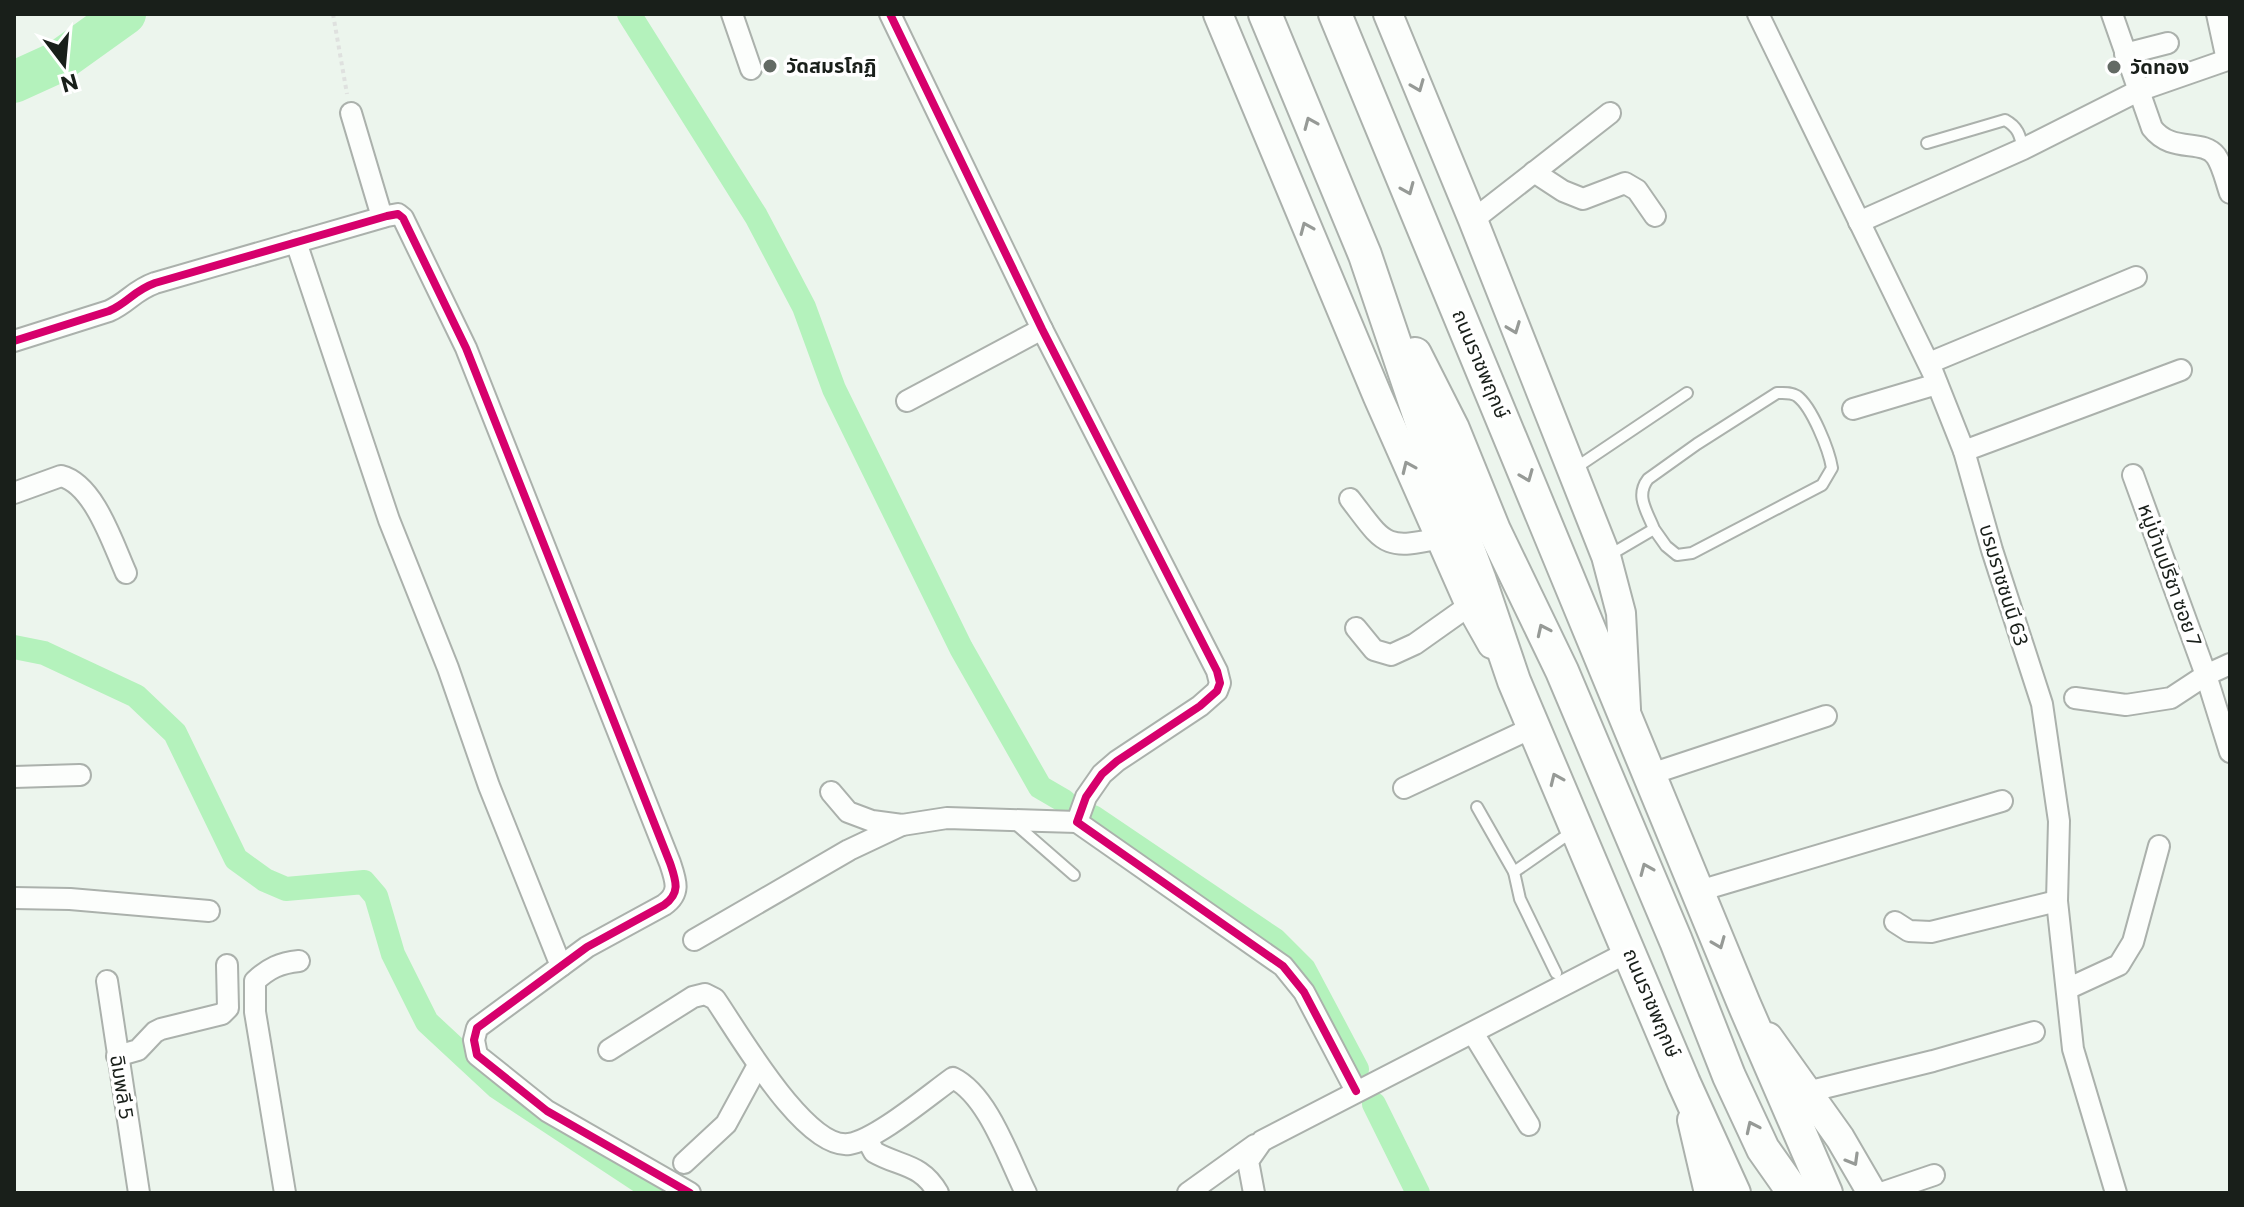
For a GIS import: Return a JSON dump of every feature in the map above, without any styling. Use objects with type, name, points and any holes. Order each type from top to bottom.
[{"type":"main road","name":"ถนนราชพฤกษ์","points":[[1218,14],[1283,174],[1440,538],[1470,605],[1514,681]]},
{"type":"main road","name":"ถนนราชพฤกษ์","points":[[1265,14],[1365,255],[1514,681],[1684,1083],[1734,1193]]},
{"type":"main road","name":"ถนนราชพฤกษ์","points":[[1335,14],[1744,1004],[1826,1193]]},
{"type":"main road","name":"ถนนราชพฤกษ์","points":[[1388,14],[1606,556],[1621,613],[1626,715]]},
{"type":"main road","points":[[1365,255],[1453,429],[1494,530],[1562,671],[1676,941],[1729,1076],[1763,1149],[1794,1193]]},
{"type":"main road","points":[[1744,1004],[1840,1138],[1872,1193]]},
{"type":"main road","points":[[1684,1083],[1709,1193]]},
{"type":"street","points":[[732,14],[751,69]]},
{"type":"street","points":[[890,14],[1042,329],[1217,671],[1220,683],[1217,691],[1200,706],[1102,774],[1086,797],[1077,822]]},
{"type":"street","name":"บรมราชชนนี 63","points":[[1758,14],[1929,363],[1964,451],[1992,550],[2042,704],[2059,821],[2057,901],[2073,1049],[2116,1193]]},
{"type":"street","points":[[2112,14],[2152,128],[2168,143],[2210,151],[2217,157],[2230,193]]},
{"type":"street","points":[[1859,222],[2023,149],[2138,91],[2228,60],[2217,14]]},
{"type":"street","points":[[2125,54],[2168,43]]},
{"type":"street","points":[[351,113],[382,217]]},
{"type":"street","points":[[1473,220],[1610,113]]},
{"type":"street","points":[[1534,172],[1563,191],[1583,199],[1625,183],[1637,190],[1655,216]]},
{"type":"street","points":[[14,341],[109,311],[127,301],[138,289],[155,283],[382,217],[398,214],[403,218],[466,348],[677,887],[673,898],[664,905],[587,947],[477,1028],[474,1040],[477,1055],[547,1111],[690,1193]]},
{"type":"street","points":[[296,242],[389,520],[448,668],[489,786],[561,966]]},
{"type":"street","points":[[1929,363],[2136,277]]},
{"type":"street","points":[[907,401],[1042,329]]},
{"type":"street","points":[[1964,451],[2181,370]]},
{"type":"street","points":[[1853,409],[1937,384]]},
{"type":"street","name":"หมู่บ้านปรีชา ซอย 7","points":[[2133,475],[2206,675],[2230,752]]},
{"type":"street","points":[[14,493],[61,476],[77,483],[95,507],[126,573]]},
{"type":"street","points":[[1350,499],[1374,530],[1390,543],[1404,546],[1440,538]]},
{"type":"street","points":[[1356,628],[1374,650],[1391,655],[1415,644],[1470,605]]},
{"type":"street","points":[[2075,698],[2126,705],[2171,698],[2206,675],[2230,664]]},
{"type":"street","points":[[1651,774],[1826,716]]},
{"type":"street","points":[[1404,788],[1534,727]]},
{"type":"street","points":[[14,777],[80,775]]},
{"type":"street","points":[[831,792],[848,812],[872,821],[902,825]]},
{"type":"street","points":[[1699,891],[2002,801]]},
{"type":"street","points":[[694,940],[849,850],[902,825],[947,818],[1077,822],[1283,966],[1304,992],[1356,1091]]},
{"type":"street","points":[[2067,989],[2119,965],[2133,942],[2159,846]]},
{"type":"street","points":[[14,898],[70,899],[209,911]]},
{"type":"street","points":[[1895,922],[1909,931],[1931,932],[2057,901]]},
{"type":"street","points":[[1188,1193],[1262,1141],[1630,951]]},
{"type":"street","points":[[285,1193],[255,1012],[255,981],[267,969],[299,961]]},
{"type":"street","points":[[117,1056],[138,1050],[161,1029],[222,1014],[228,1008],[227,965]]},
{"type":"street","name":"ฉิมพลี 5","points":[[107,981],[139,1193]]},
{"type":"street","points":[[609,1050],[693,997],[705,994],[715,999],[757,1067],[805,1121],[827,1140],[847,1145],[867,1139],[953,1078],[967,1085],[982,1105],[1026,1193]]},
{"type":"street","points":[[1807,1092],[2034,1032]]},
{"type":"street","points":[[1473,1033],[1529,1125]]},
{"type":"street","points":[[684,1163],[726,1124],[757,1067]]},
{"type":"street","points":[[867,1139],[874,1152],[906,1164],[929,1178],[938,1193]]},
{"type":"street","points":[[1254,1193],[1248,1161],[1262,1141]]},
{"type":"street","points":[[1881,1193],[1934,1175]]},
{"type":"lane","points":[[1927,143],[2005,120],[2019,132],[2023,149]]},
{"type":"lane","points":[[1572,470],[1687,393]]},
{"type":"lane","points":[[1777,393],[1797,396],[1810,412],[1831,458],[1832,468],[1822,485],[1692,553],[1677,555],[1654,529],[1640,496],[1642,486],[1648,479],[1777,393]]},
{"type":"lane","points":[[1606,556],[1654,529]]},
{"type":"lane","points":[[1477,807],[1514,872],[1520,899],[1556,973]]},
{"type":"lane","points":[[1011,820],[1074,875]]},
{"type":"lane","points":[[1514,872],[1578,827]]},
{"type":"path","points":[[333,14],[351,113]]},
{"type":"waterway","points":[[14,82],[58,62],[125,14]]},
{"type":"waterway","points":[[629,14],[756,216],[804,307],[834,389],[961,648],[1040,787],[1064,801]]},
{"type":"waterway","points":[[14,647],[44,653],[136,696],[175,733],[236,859],[265,880],[286,889],[364,882],[376,896],[393,954],[427,1022],[497,1087],[658,1193]]},
{"type":"waterway","points":[[1093,817],[1275,940],[1304,969],[1357,1069]]},
{"type":"waterway","points":[[1374,1104],[1418,1193]]},
{"type":"cycle path","points":[[890,14],[1042,329],[1217,671],[1220,683],[1217,691],[1200,706],[1102,774],[1086,797],[1077,822],[1283,966],[1304,992],[1356,1091]]},
{"type":"cycle path","points":[[14,341],[109,311],[155,283],[387,216],[398,214],[403,218],[466,348],[675,881],[673,896],[664,905],[587,947],[477,1028],[474,1040],[477,1055],[547,1111],[690,1193]]},
{"type":"place","name":"วัดสมรโกฏิ","points":[[770,66]]},
{"type":"place","name":"วัดทอง","points":[[2114,67]]}]
